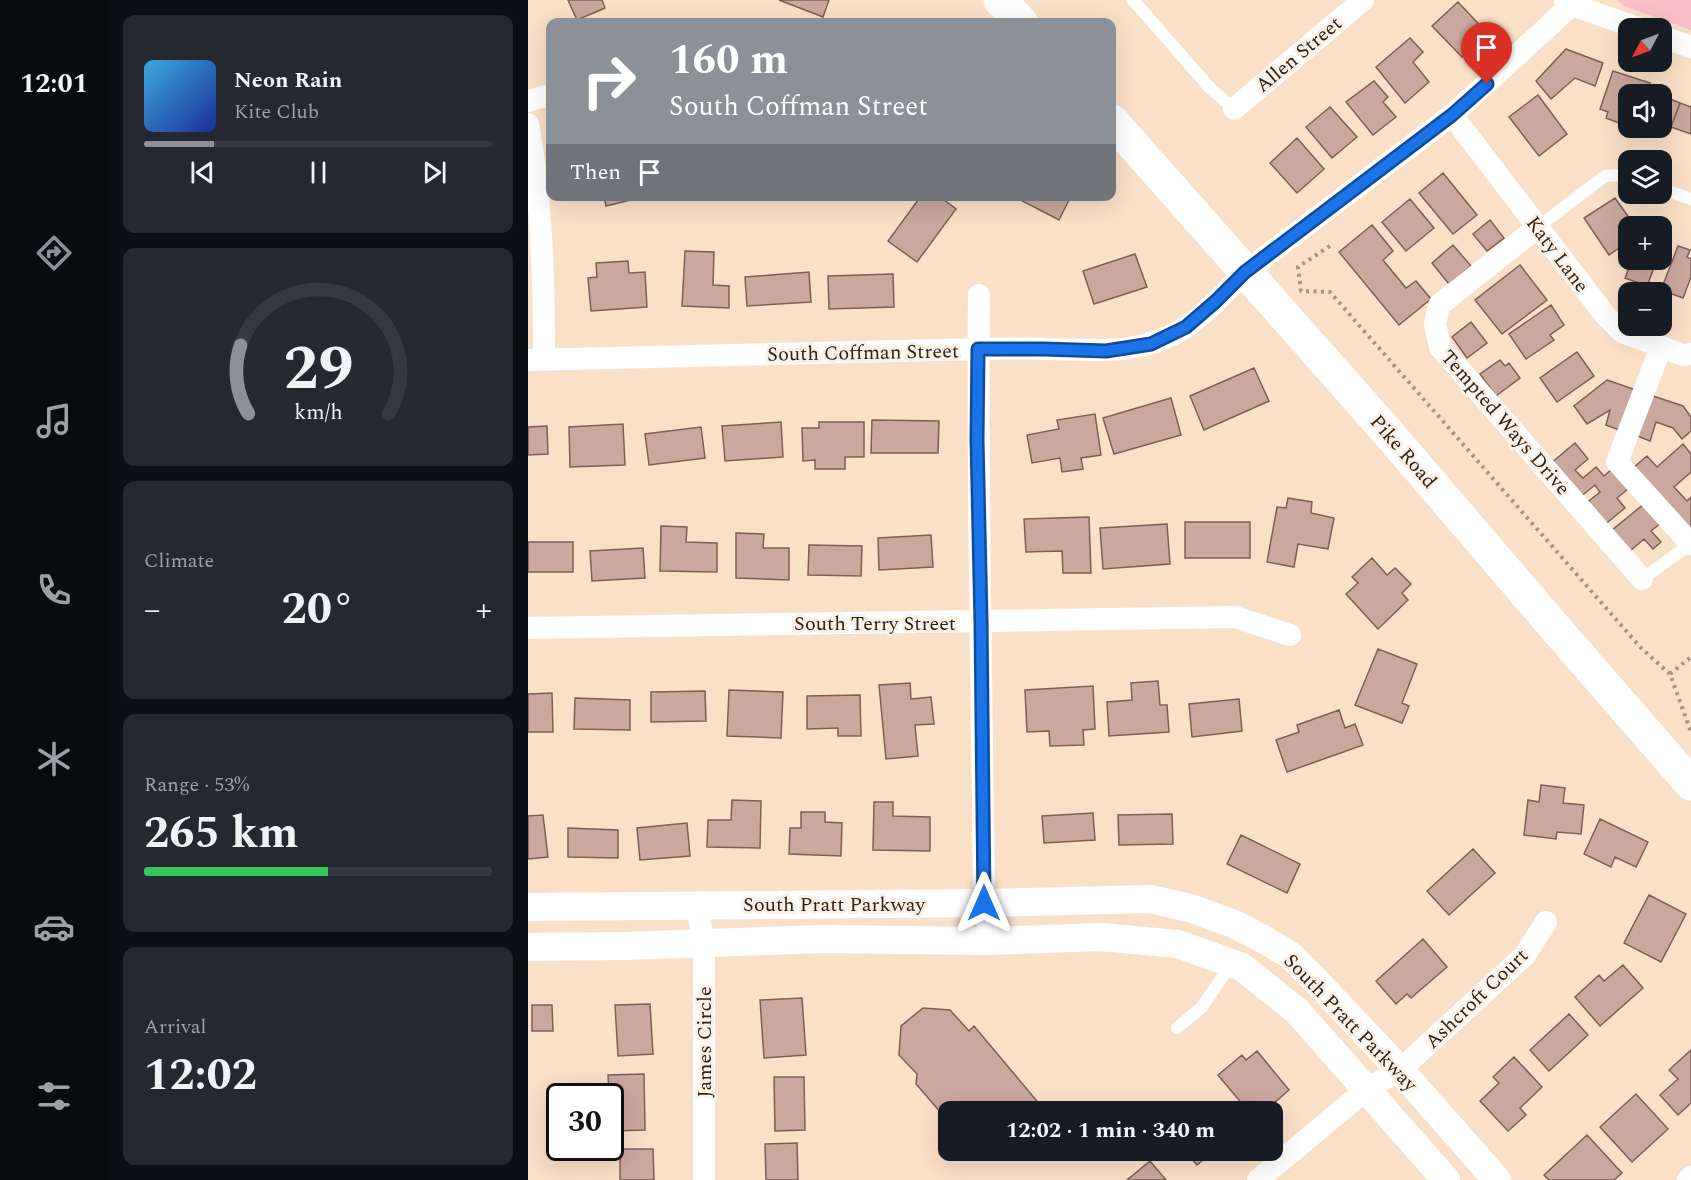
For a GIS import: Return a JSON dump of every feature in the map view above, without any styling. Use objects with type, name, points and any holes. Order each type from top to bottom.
[{"type":"main road","points":[[1000,0],[1017,18]]},
{"type":"main road","name":"Pike Road","points":[[1116,126],[1390,435],[1691,784]]},
{"type":"street","name":"Allen Street","points":[[1234,109],[1363,0]]},
{"type":"street","points":[[1572,2],[1618,20]]},
{"type":"street","name":"South Coffman Street","points":[[536,360],[978,349],[1106,351],[1151,344],[1186,327],[1245,272],[1452,115],[1572,2]]},
{"type":"street","points":[[1672,40],[1691,47]]},
{"type":"street","points":[[528,101],[546,96]]},
{"type":"street","name":"Katy Lane","points":[[1452,115],[1605,315],[1622,332],[1683,355],[1691,354]]},
{"type":"street","points":[[528,124],[536,167],[544,298],[536,360]]},
{"type":"street","name":"Tempted Ways Drive","points":[[1538,227],[1439,305],[1435,324],[1440,347],[1642,579]]},
{"type":"street","points":[[978,295],[977,440],[984,903],[988,941]]},
{"type":"street","points":[[1661,347],[1617,462],[1691,544]]},
{"type":"street","name":"South Terry Street","points":[[528,628],[1235,617],[1290,635]]},
{"type":"street","name":"South Pratt Parkway","points":[[528,907],[1150,900],[1190,908],[1234,924],[1290,955],[1400,1070],[1497,1180]]},
{"type":"street","name":"James Circle","points":[[697,905],[704,943],[704,1180]]},
{"type":"street","name":"Ashcroft Court","points":[[1257,1180],[1367,1089],[1400,1070],[1525,955],[1546,922]]},
{"type":"street","name":"South Pratt Parkway","points":[[528,947],[821,939],[988,941],[1101,937],[1178,944],[1242,967],[1297,1011],[1446,1180]]},
{"type":"lane","points":[[1133,0],[1210,88],[1234,109]]},
{"type":"lane","points":[[1538,227],[1605,176],[1618,175]]},
{"type":"lane","points":[[1672,193],[1691,200]]},
{"type":"lane","name":"Tempted Ways Drive","points":[[1642,579],[1691,544]]},
{"type":"lane","points":[[1177,1028],[1202,1007],[1232,963]]},
{"type":"path","points":[[1330,246],[1298,267],[1301,291],[1330,292],[1641,648],[1670,674],[1691,732]]},
{"type":"path","points":[[1670,674],[1691,657]]},
{"type":"shaded area","points":[[1617,0],[1691,0],[1691,30],[1672,23],[1672,18],[1658,18],[1624,6]]},
{"type":"building","points":[[568,0],[602,0],[605,8],[582,18],[576,18]]},
{"type":"building","points":[[779,0],[829,0],[823,17]]},
{"type":"building","points":[[1458,2],[1487,33],[1462,57],[1432,26]]},
{"type":"building","points":[[1410,38],[1423,52],[1413,62],[1429,82],[1405,103],[1376,67]]},
{"type":"building","points":[[1566,49],[1603,63],[1595,86],[1575,78],[1551,99],[1536,81]]},
{"type":"building","points":[[1613,71],[1650,83],[1618,84],[1618,123],[1606,118],[1608,112],[1600,109]]},
{"type":"building","points":[[1374,81],[1388,97],[1383,102],[1396,117],[1373,135],[1346,102]]},
{"type":"building","points":[[1538,95],[1567,134],[1539,156],[1509,117]]},
{"type":"building","points":[[1672,100],[1680,103],[1672,124]]},
{"type":"building","points":[[1680,103],[1691,107],[1691,134],[1672,127]]},
{"type":"building","points":[[1330,107],[1357,137],[1332,158],[1306,127]]},
{"type":"building","points":[[1297,138],[1324,169],[1297,193],[1270,163]]},
{"type":"building","points":[[1443,173],[1477,215],[1453,234],[1419,193]]},
{"type":"building","points":[[1615,198],[1628,216],[1618,216],[1618,249],[1609,255],[1584,218]]},
{"type":"building","points":[[1410,199],[1434,228],[1406,251],[1382,222]]},
{"type":"building","points":[[605,201],[627,201],[606,206]]},
{"type":"building","points":[[917,201],[946,201],[956,209],[917,262],[888,241]]},
{"type":"building","points":[[1023,201],[1068,201],[1059,220]]},
{"type":"building","points":[[1490,220],[1504,238],[1487,251],[1473,234]]},
{"type":"building","points":[[1372,225],[1393,251],[1383,260],[1406,288],[1416,281],[1431,299],[1399,325],[1339,252]]},
{"type":"building","points":[[1453,245],[1471,266],[1449,284],[1432,263]]},
{"type":"building","points":[[1678,246],[1690,250],[1687,257],[1691,259],[1691,277],[1683,298],[1672,294],[1672,282],[1664,282],[1669,270],[1672,270],[1672,262]]},
{"type":"building","points":[[685,251],[714,252],[713,285],[729,286],[729,308],[682,306]]},
{"type":"building","points":[[1135,254],[1147,287],[1094,304],[1083,271]]},
{"type":"building","points":[[628,261],[629,273],[645,272],[647,307],[591,311],[588,278],[597,277],[596,263]]},
{"type":"building","points":[[1520,265],[1547,300],[1502,334],[1475,300]]},
{"type":"building","points":[[1628,270],[1653,270],[1649,282],[1636,282],[1625,278]]},
{"type":"building","points":[[809,272],[811,302],[747,306],[745,277]]},
{"type":"building","points":[[893,274],[894,307],[829,309],[828,276]]},
{"type":"building","points":[[1551,305],[1564,325],[1550,335],[1554,340],[1526,359],[1509,334]]},
{"type":"building","points":[[1471,322],[1487,343],[1467,358],[1452,337]]},
{"type":"building","points":[[1577,352],[1594,376],[1557,402],[1540,378]]},
{"type":"building","points":[[1500,360],[1505,366],[1509,363],[1520,378],[1496,396],[1480,374]]},
{"type":"building","points":[[1254,368],[1269,401],[1204,430],[1190,396]]},
{"type":"building","points":[[1607,380],[1636,390],[1622,431],[1606,425],[1610,410],[1587,424],[1574,406]]},
{"type":"building","points":[[1650,395],[1683,406],[1691,417],[1691,431],[1682,439],[1673,428],[1656,422],[1650,441],[1635,435]]},
{"type":"building","points":[[1171,398],[1181,435],[1114,454],[1103,418]]},
{"type":"building","points":[[1095,414],[1101,455],[1081,458],[1083,469],[1062,472],[1060,458],[1032,463],[1027,435],[1059,429],[1057,420]]},
{"type":"building","points":[[872,420],[939,421],[938,453],[871,453]]},
{"type":"building","points":[[781,422],[783,457],[725,461],[722,426]]},
{"type":"building","points":[[819,422],[864,422],[864,457],[845,457],[845,469],[815,469],[815,460],[803,461],[802,428],[819,428]]},
{"type":"building","points":[[623,424],[625,465],[570,467],[569,427]]},
{"type":"building","points":[[547,426],[548,454],[528,455],[528,427]]},
{"type":"building","points":[[701,427],[705,458],[649,465],[645,434]]},
{"type":"building","points":[[1575,443],[1588,459],[1575,470],[1583,478],[1596,467],[1604,476],[1611,470],[1628,489],[1617,498],[1625,508],[1603,526],[1585,504],[1600,492],[1595,485],[1579,498],[1550,464]]},
{"type":"building","points":[[1683,444],[1691,454],[1691,472],[1674,487],[1687,501],[1691,497],[1691,534],[1633,468],[1647,456],[1657,467]]},
{"type":"building","points":[[1288,498],[1312,502],[1311,513],[1334,518],[1328,549],[1298,544],[1294,567],[1267,562],[1277,507],[1286,508]]},
{"type":"building","points":[[1644,504],[1661,523],[1651,531],[1661,542],[1653,549],[1644,539],[1630,551],[1612,530]]},
{"type":"building","points":[[1089,517],[1091,573],[1063,573],[1062,551],[1026,552],[1024,519]]},
{"type":"building","points":[[1185,522],[1250,522],[1250,558],[1185,558]]},
{"type":"building","points":[[1167,524],[1170,564],[1103,569],[1100,528]]},
{"type":"building","points":[[661,526],[687,527],[686,542],[717,543],[717,572],[660,571]]},
{"type":"building","points":[[736,533],[764,534],[763,548],[789,548],[789,580],[736,578]]},
{"type":"building","points":[[931,535],[933,567],[879,570],[878,538]]},
{"type":"building","points":[[528,542],[573,542],[573,572],[528,572]]},
{"type":"building","points":[[809,545],[862,546],[861,576],[808,575]]},
{"type":"building","points":[[643,548],[645,578],[592,581],[590,551]]},
{"type":"building","points":[[1372,558],[1387,575],[1395,568],[1411,584],[1402,593],[1408,600],[1378,629],[1346,594],[1358,583],[1352,577]]},
{"type":"building","points":[[1378,649],[1417,664],[1402,703],[1409,706],[1402,723],[1355,705]]},
{"type":"building","points":[[1158,681],[1160,705],[1167,705],[1169,732],[1109,736],[1107,702],[1132,700],[1131,683]]},
{"type":"building","points":[[910,683],[911,699],[931,697],[934,724],[915,725],[918,756],[886,759],[879,685]]},
{"type":"building","points":[[1093,686],[1095,729],[1083,730],[1084,745],[1050,746],[1049,731],[1027,732],[1025,690]]},
{"type":"building","points":[[729,690],[783,692],[781,738],[727,736]]},
{"type":"building","points":[[705,691],[706,721],[651,722],[651,692]]},
{"type":"building","points":[[552,693],[553,732],[528,732],[528,694]]},
{"type":"building","points":[[860,695],[861,736],[838,736],[838,728],[807,729],[807,696]]},
{"type":"building","points":[[575,698],[630,700],[630,730],[574,729]]},
{"type":"building","points":[[1239,699],[1242,731],[1192,737],[1189,704]]},
{"type":"building","points":[[1339,710],[1345,728],[1355,724],[1363,745],[1287,772],[1276,740],[1299,732],[1297,725]]},
{"type":"building","points":[[1541,785],[1565,788],[1563,803],[1584,805],[1581,834],[1557,832],[1556,839],[1524,835],[1528,800],[1539,802]]},
{"type":"building","points":[[732,800],[761,801],[760,848],[707,847],[708,820],[731,820]]},
{"type":"building","points":[[874,802],[893,802],[893,816],[930,817],[930,851],[873,850]]},
{"type":"building","points":[[801,812],[825,812],[825,822],[842,823],[841,856],[789,854],[790,828],[801,828]]},
{"type":"building","points":[[1093,813],[1095,840],[1044,843],[1042,816]]},
{"type":"building","points":[[1172,814],[1173,844],[1119,845],[1118,815]]},
{"type":"building","points":[[543,815],[548,857],[528,859],[528,816]]},
{"type":"building","points":[[1600,819],[1648,842],[1636,867],[1615,857],[1611,867],[1584,854]]},
{"type":"building","points":[[687,823],[690,856],[640,860],[637,828]]},
{"type":"building","points":[[568,828],[618,830],[618,858],[568,857]]},
{"type":"building","points":[[1241,835],[1300,864],[1287,893],[1227,864]]},
{"type":"building","points":[[1473,849],[1495,873],[1449,915],[1427,891]]},
{"type":"building","points":[[1649,895],[1686,914],[1661,962],[1624,943]]},
{"type":"building","points":[[1423,939],[1447,967],[1411,998],[1407,994],[1396,1004],[1376,981]]},
{"type":"building","points":[[1623,965],[1643,988],[1600,1026],[1575,997],[1599,975],[1604,981]]},
{"type":"building","points":[[802,998],[806,1055],[764,1058],[760,1000]]},
{"type":"building","points":[[650,1004],[653,1054],[618,1056],[615,1005]]},
{"type":"building","points":[[532,1005],[552,1005],[553,1031],[532,1031]]},
{"type":"building","points":[[923,1008],[950,1010],[969,1031],[974,1026],[1037,1101],[938,1101],[938,1109],[916,1084],[917,1074],[899,1055],[901,1026]]},
{"type":"building","points":[[1569,1014],[1588,1035],[1549,1071],[1530,1050]]},
{"type":"building","points":[[1691,1050],[1691,1103],[1678,1115],[1660,1095],[1678,1079],[1669,1070]]},
{"type":"building","points":[[1257,1051],[1289,1090],[1276,1101],[1240,1101],[1218,1075],[1242,1055],[1246,1060]]},
{"type":"building","points":[[1514,1057],[1542,1087],[1520,1108],[1526,1115],[1508,1131],[1480,1101],[1499,1083],[1493,1077]]},
{"type":"building","points":[[644,1074],[645,1130],[624,1131],[624,1083],[608,1083],[608,1075]]},
{"type":"building","points":[[774,1077],[804,1077],[805,1130],[775,1131]]},
{"type":"building","points":[[1636,1094],[1668,1129],[1632,1162],[1600,1127]]},
{"type":"building","points":[[1587,1135],[1622,1173],[1614,1180],[1549,1180],[1544,1175]]},
{"type":"building","points":[[797,1143],[798,1180],[766,1180],[765,1144]]},
{"type":"building","points":[[624,1149],[653,1149],[654,1180],[620,1180],[620,1161],[624,1161]]},
{"type":"building","points":[[1150,1161],[1166,1180],[1127,1180]]},
{"type":"route","points":[[984,903],[977,440],[978,349],[1106,351],[1151,344],[1186,327],[1245,272],[1452,115],[1487,84]]}]
